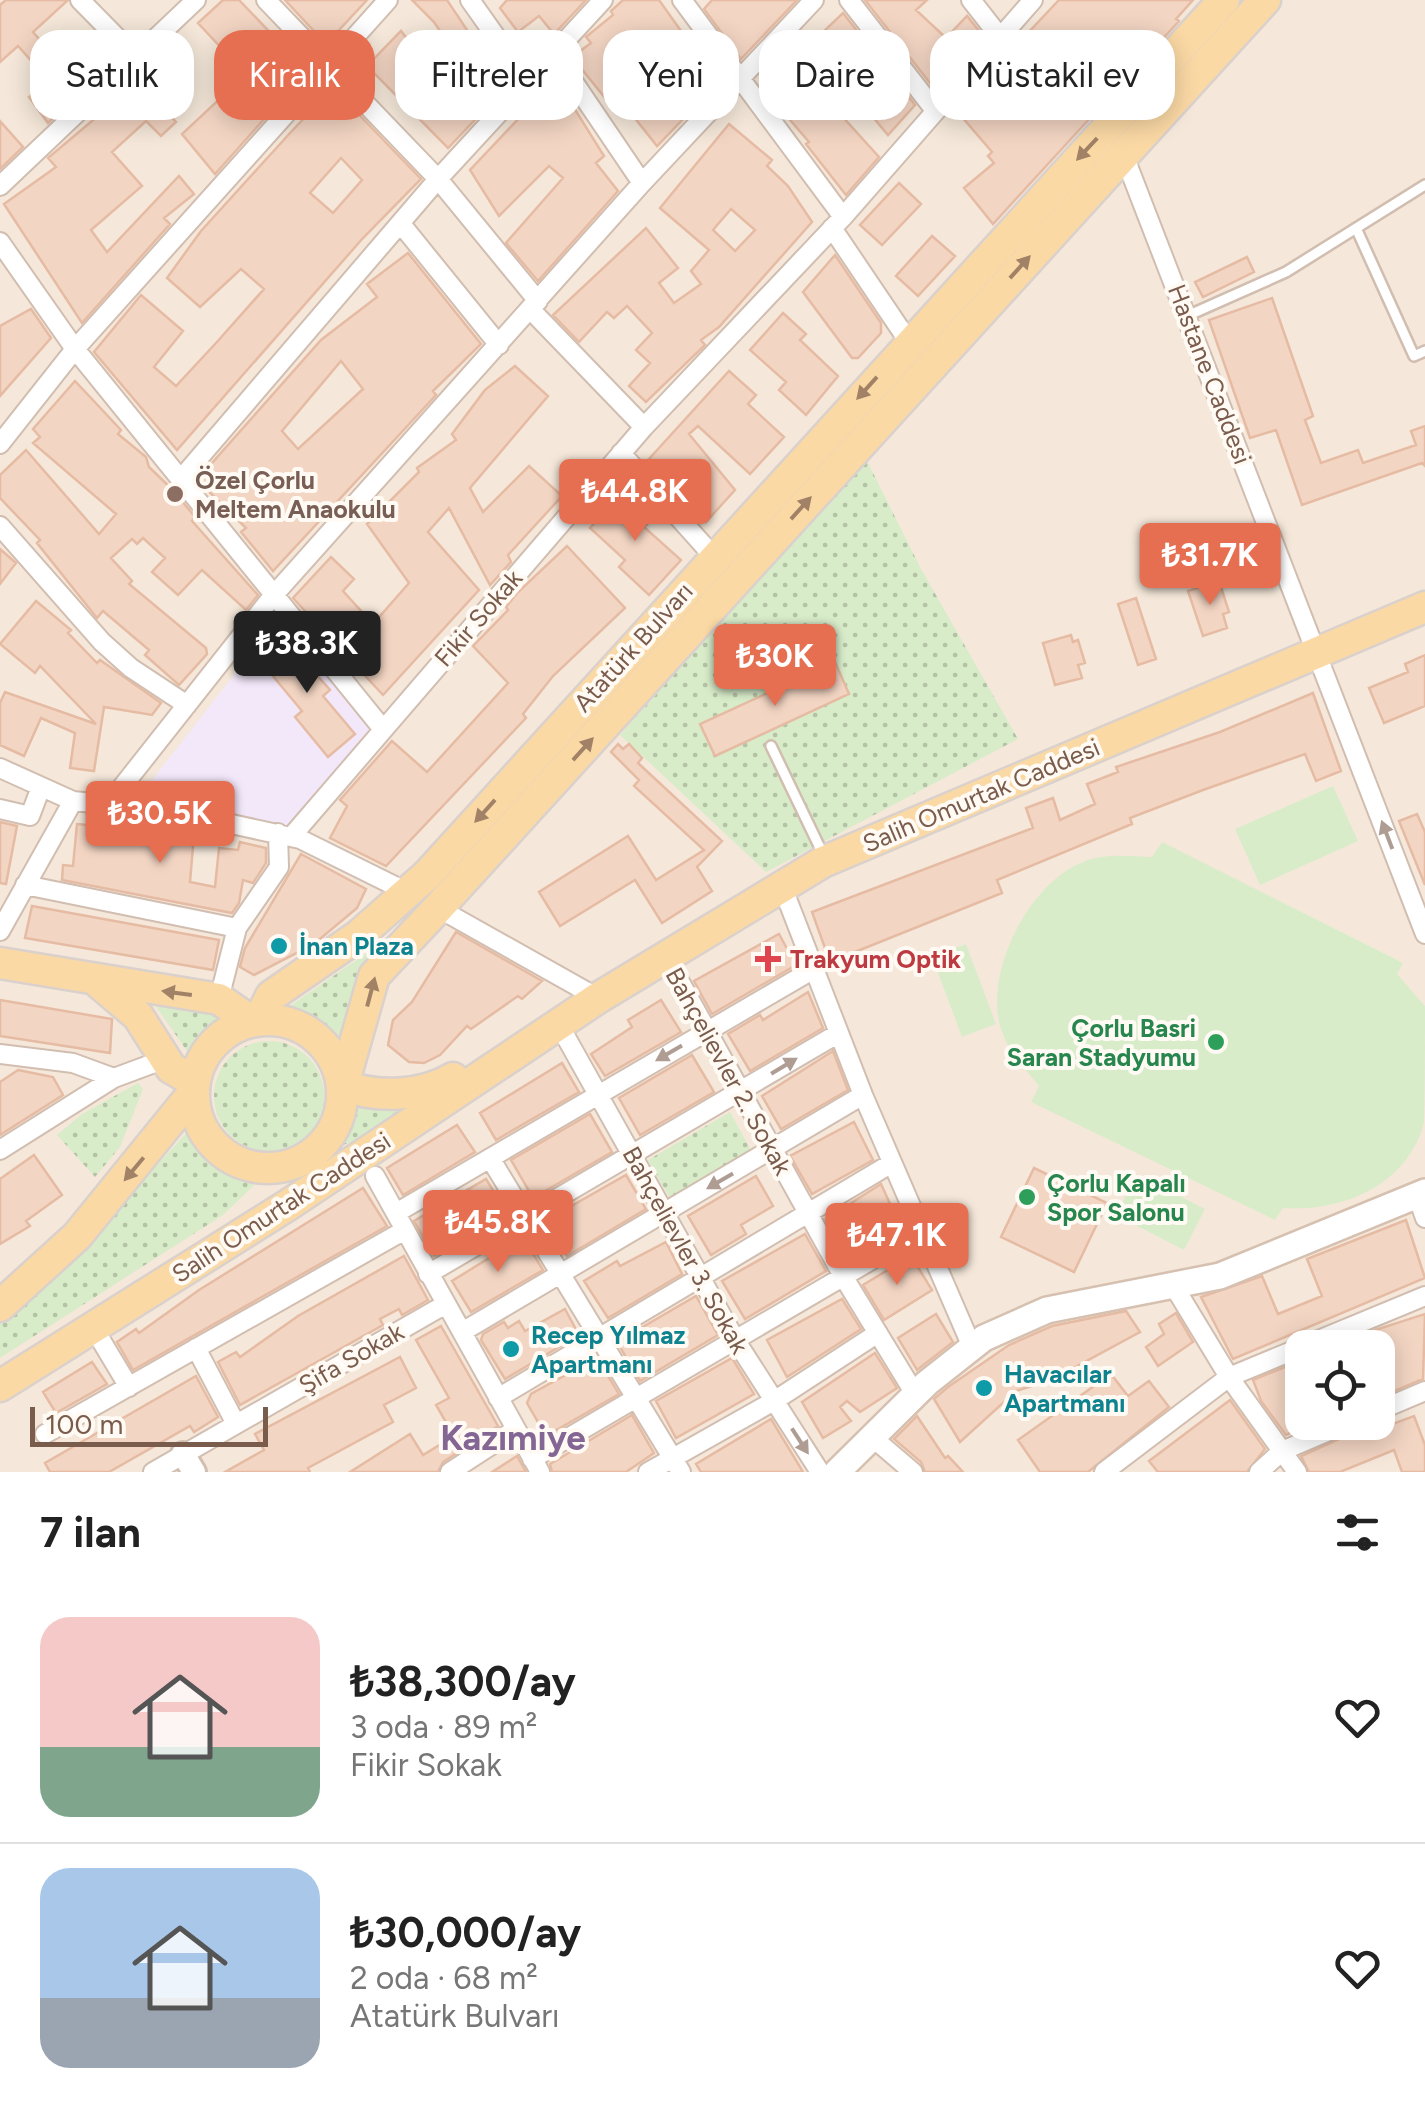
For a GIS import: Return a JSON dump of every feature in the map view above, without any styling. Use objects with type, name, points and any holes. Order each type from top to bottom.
[{"type":"main road","name":"Atatürk Bulvarı","points":[[194,1087],[200,1066],[220,1037],[255,1021],[271,996],[358,936],[407,892],[1224,0]]},
{"type":"main road","name":"Atatürk Bulvarı","points":[[343,1085],[374,976],[1265,0]]},
{"type":"main road","name":"Salih Omurtak Caddesi","points":[[0,1386],[342,1168],[558,1023],[822,862],[1425,606]]},
{"type":"main road","points":[[0,963],[219,999],[255,1021],[279,1020],[315,1035],[328,1049],[343,1085]]},
{"type":"main road","points":[[96,981],[138,1016],[165,1059],[194,1087],[202,1129],[228,1157],[246,1166],[342,1168]]},
{"type":"main road","name":"Salih Omurtak Caddesi","points":[[172,1277],[252,1210],[290,1165],[310,1156],[333,1132],[340,1117],[343,1085],[356,1090],[428,1092],[558,1023]]},
{"type":"main road","points":[[0,1306],[77,1236],[194,1087]]},
{"type":"main road","points":[[837,1472],[916,1394],[972,1346],[1047,1310],[1220,1276],[1422,1202]]},
{"type":"street","points":[[80,0],[109,30]]},
{"type":"street","points":[[164,30],[196,0]]},
{"type":"street","points":[[266,0],[294,30]]},
{"type":"street","points":[[361,30],[388,0]]},
{"type":"street","points":[[470,0],[491,30]]},
{"type":"street","points":[[575,30],[602,0]]},
{"type":"street","points":[[682,0],[838,222],[909,342]]},
{"type":"street","points":[[108,806],[272,597],[642,183],[814,0]]},
{"type":"street","points":[[849,0],[930,105]]},
{"type":"street","points":[[971,0],[995,30]]},
{"type":"street","name":"Fikir Sokak","points":[[1006,30],[1033,0]]},
{"type":"street","points":[[583,96],[642,183]]},
{"type":"street","points":[[375,115],[438,180],[534,306],[644,428]]},
{"type":"street","name":"Fikir Sokak","points":[[237,928],[279,867],[290,836],[382,728],[621,453],[838,222],[930,115]]},
{"type":"street","points":[[0,186],[70,120]]},
{"type":"street","points":[[2,434],[281,120]]},
{"type":"street","points":[[180,480],[493,120]]},
{"type":"street","name":"Hastane Caddesi","points":[[1124,153],[1424,928]]},
{"type":"street","points":[[401,224],[499,345]]},
{"type":"street","points":[[0,242],[76,349],[272,597],[382,728]]},
{"type":"street","points":[[621,453],[714,557]]},
{"type":"street","points":[[0,526],[102,642],[131,668],[187,705]]},
{"type":"street","points":[[0,768],[73,801],[172,811],[290,836],[407,892]]},
{"type":"street","points":[[30,816],[40,787]]},
{"type":"street","points":[[0,931],[73,801]]},
{"type":"street","points":[[0,809],[42,822],[43,852]]},
{"type":"street","points":[[25,885],[237,928],[219,999]]},
{"type":"street","points":[[782,886],[863,1095],[972,1346]]},
{"type":"street","points":[[438,908],[598,998]]},
{"type":"street","name":"Bahçelievler 2. Sokak","points":[[665,955],[843,1276],[916,1394]]},
{"type":"street","points":[[45,1434],[196,1348],[401,1222],[490,1158],[814,969]]},
{"type":"street","name":"Bahçelievler 3. Sokak","points":[[558,1023],[736,1341],[820,1472]]},
{"type":"street","points":[[428,1274],[839,1033]]},
{"type":"street","points":[[0,1054],[73,1063],[114,1078]]},
{"type":"street","points":[[0,1150],[114,1078],[165,1059]]},
{"type":"street","points":[[462,1332],[863,1095]]},
{"type":"street","points":[[490,1158],[677,1465]]},
{"type":"street","points":[[498,1398],[892,1164]]},
{"type":"street","points":[[375,1176],[536,1466],[635,1398],[921,1231]]},
{"type":"street","points":[[1174,1288],[1228,1377],[1297,1472]]},
{"type":"street","points":[[1104,1472],[1228,1377],[1425,1296]]},
{"type":"street","name":"Şifa Sokak","points":[[152,1472],[188,1463],[236,1424],[446,1304]]},
{"type":"street","points":[[93,1327],[128,1387]]},
{"type":"street","points":[[648,1472],[677,1465],[878,1334]]},
{"type":"street","points":[[196,1348],[236,1424]]},
{"type":"street","points":[[1395,1404],[1425,1391]]},
{"type":"street","points":[[450,1472],[516,1429]]},
{"type":"street","points":[[872,1437],[913,1472]]},
{"type":"street","points":[[1259,1472],[1282,1451],[1308,1440]]},
{"type":"lane","points":[[1187,316],[1286,272],[1425,184]]},
{"type":"lane","points":[[1356,228],[1414,356],[1425,351]]},
{"type":"lane","points":[[771,746],[822,850]]},
{"type":"shaded area","points":[[0,0],[1425,0],[1425,1472],[0,1472]]},
{"type":"shaded area","points":[[281,615],[376,728],[286,830],[138,798]]},
{"type":"green space","points":[[866,459],[920,567],[1018,739],[766,872],[620,735]]},
{"type":"green space","points":[[1333,786],[1358,841],[1260,885],[1235,829]]},
{"type":"green space","name":"Çorlu Basri Saran Stadyumu","points":[[1162,842],[1403,963],[1397,974],[1425,1006],[1424,1123],[1403,1163],[1369,1191],[1328,1205],[1283,1208],[1275,1220],[1031,1102],[1039,1086],[1008,1046],[997,1007],[1005,957],[1015,932],[1045,889],[1063,873],[1099,857],[1152,857]]},
{"type":"green space","points":[[387,939],[357,980],[344,1039],[318,1019],[290,1006]]},
{"type":"green space","points":[[966,944],[996,1024],[962,1037],[932,957]]},
{"type":"green space","points":[[148,995],[220,1015],[189,1054]]},
{"type":"green space","points":[[269,1041],[290,1046],[308,1057],[319,1075],[324,1096],[319,1117],[308,1135],[290,1146],[269,1151],[248,1146],[230,1135],[219,1117],[214,1096],[219,1075],[230,1057],[248,1046]]},
{"type":"green space","points":[[138,1083],[143,1089],[120,1147],[95,1177],[57,1135],[82,1114]]},
{"type":"green space","points":[[356,1103],[415,1115],[324,1153]]},
{"type":"green space","points":[[730,1112],[752,1152],[671,1200],[648,1160]]},
{"type":"green space","points":[[189,1130],[218,1161],[265,1175],[223,1215],[0,1358],[0,1319],[119,1207]]},
{"type":"green space","points":[[1137,1174],[1205,1209],[1184,1250],[1116,1215]]},
{"type":"building","points":[[6,0],[68,0],[35,30],[30,30],[30,59],[18,46],[0,62],[0,5]]},
{"type":"building","points":[[223,0],[239,0],[268,30],[214,30],[214,40],[198,23]]},
{"type":"building","points":[[285,0],[367,0],[339,30],[313,30]]},
{"type":"building","points":[[412,0],[447,0],[467,30],[439,30]]},
{"type":"building","points":[[507,0],[586,0],[558,30],[551,30],[539,16],[516,30],[500,8]]},
{"type":"building","points":[[623,0],[659,0],[680,30],[603,30],[603,95],[583,71],[583,49],[591,43],[586,37],[613,15],[611,11]]},
{"type":"building","points":[[712,0],[797,0],[769,30],[759,30],[759,40],[741,59],[739,30],[720,30],[704,9]]},
{"type":"building","points":[[865,0],[927,0],[916,10],[937,30],[930,30],[930,83],[910,57],[910,30],[888,30]]},
{"type":"building","points":[[1059,0],[1193,0],[1171,30],[1031,30]]},
{"type":"building","points":[[843,13],[856,30],[825,30]]},
{"type":"building","points":[[967,16],[978,30],[954,30]]},
{"type":"building","points":[[395,37],[395,94],[375,74],[375,58]]},
{"type":"building","points":[[214,104],[214,120],[263,120],[215,174],[182,134]]},
{"type":"building","points":[[93,120],[174,120],[176,122],[161,136],[146,121],[112,152],[142,186],[91,230],[107,252],[179,176],[194,194],[164,218],[170,224],[82,323],[4,204],[56,167],[48,158]]},
{"type":"building","points":[[302,120],[364,120],[421,179],[363,238],[177,450],[94,352],[141,295],[183,331],[154,367],[176,386],[216,343],[264,289],[241,269],[200,307],[167,278],[201,231]],"holes":[[[341,158],[362,180],[333,213],[310,193]]]},
{"type":"building","points":[[420,120],[475,120],[448,148]]},
{"type":"building","points":[[517,120],[582,120],[604,156],[596,163],[618,191],[538,281],[506,243],[563,178],[549,166],[499,216],[470,170]]},
{"type":"building","points":[[636,120],[682,120],[657,146]]},
{"type":"building","points":[[790,120],[846,120],[879,157],[846,195],[806,144],[809,142]]},
{"type":"building","points":[[875,120],[902,120],[888,135]]},
{"type":"building","points":[[965,120],[1088,120],[993,224],[964,188],[994,163],[988,156],[992,152]]},
{"type":"building","points":[[0,121],[23,147],[0,169]]},
{"type":"building","points":[[729,124],[772,160],[767,166],[788,186],[812,222],[719,327],[701,340],[705,345],[646,402],[629,386],[650,363],[636,350],[652,333],[627,306],[614,318],[607,312],[579,342],[553,315],[646,228],[678,268],[659,283],[674,303],[701,284],[691,271],[709,250],[660,208]],"holes":[[[731,209],[755,230],[735,251],[713,230]]]},
{"type":"building","points":[[899,183],[921,204],[882,245],[860,225]]},
{"type":"building","points":[[932,236],[955,256],[918,296],[896,276]]},
{"type":"building","points":[[408,253],[481,344],[433,391],[436,395],[273,571],[241,532],[246,528],[197,480],[321,340],[377,297],[367,284]],"holes":[[[341,361],[363,389],[298,449],[282,431]]]},
{"type":"building","points":[[835,255],[881,323],[881,333],[858,358],[852,358],[803,292]]},
{"type":"building","points":[[1247,257],[1254,272],[1203,297],[1195,282]]},
{"type":"building","points":[[1272,298],[1313,416],[1305,420],[1321,463],[1358,450],[1363,463],[1416,445],[1411,431],[1425,426],[1425,466],[1422,463],[1302,505],[1276,430],[1250,438],[1209,320]]},
{"type":"building","points":[[31,309],[51,338],[0,396],[0,326]]},
{"type":"building","points":[[783,313],[806,334],[800,340],[838,376],[806,415],[779,390],[786,382],[750,350]]},
{"type":"building","points":[[515,366],[548,396],[470,488],[483,512],[529,466],[562,496],[508,555],[511,562],[490,585],[449,508],[428,532],[479,590],[383,695],[293,598],[331,557],[354,579],[343,591],[373,624],[409,583],[367,524],[419,472],[417,468],[456,440],[452,434],[485,390]]},
{"type":"building","points":[[729,371],[756,395],[748,404],[784,437],[750,474],[698,426],[689,434],[735,490],[706,522],[649,459]]},
{"type":"building","points":[[75,381],[121,430],[118,434],[146,457],[149,467],[195,517],[192,521],[258,595],[246,610],[202,570],[178,595],[152,572],[165,558],[143,538],[137,544],[132,539],[111,558],[132,581],[129,584],[206,648],[207,654],[179,685],[145,655],[149,650],[103,611],[97,618],[37,543],[40,540],[0,498],[0,475],[26,450],[99,534],[116,514],[33,443],[40,437],[33,429]]},
{"type":"building","points":[[624,492],[652,519],[644,527],[681,560],[649,595],[619,567],[625,560],[590,528]]},
{"type":"building","points":[[567,546],[625,608],[553,676],[523,714],[526,718],[386,866],[330,838],[347,806],[340,800],[392,741],[427,772],[508,683],[473,646],[508,610],[506,607],[517,593]]},
{"type":"building","points":[[0,549],[16,563],[0,584]]},
{"type":"building","points":[[1219,581],[1229,612],[1223,614],[1227,628],[1203,636],[1188,591]]},
{"type":"building","points":[[1136,598],[1156,659],[1138,665],[1118,604]]},
{"type":"building","points":[[36,601],[71,630],[68,633],[97,663],[100,660],[161,703],[152,715],[104,707],[94,771],[70,768],[75,733],[41,718],[24,756],[0,745],[0,703],[5,692],[96,724],[40,666],[35,673],[0,644]]},
{"type":"building","points":[[1071,635],[1073,642],[1078,640],[1085,663],[1078,665],[1082,678],[1055,685],[1043,643]]},
{"type":"building","points":[[282,636],[330,690],[323,696],[355,734],[328,757],[295,717],[302,711],[257,657]]},
{"type":"building","points":[[1425,655],[1425,706],[1384,723],[1369,688],[1408,672],[1405,664]]},
{"type":"building","points":[[835,662],[849,694],[715,756],[700,724]]},
{"type":"building","points":[[1313,693],[1341,771],[1316,781],[1305,754],[1203,790],[1130,818],[1132,824],[997,880],[1002,893],[830,962],[812,912],[1033,828],[1026,808],[1053,798],[1060,820],[1095,804],[1087,784],[1118,772],[1116,767],[1220,732]]},
{"type":"building","points":[[618,744],[623,749],[629,744],[642,758],[638,763],[722,841],[697,867],[712,891],[662,923],[635,880],[560,926],[539,892],[628,836],[656,880],[704,850],[634,786],[639,780],[611,752]]},
{"type":"building","points":[[1417,814],[1425,832],[1425,885],[1399,821]]},
{"type":"building","points":[[0,822],[17,826],[6,884],[0,883]]},
{"type":"building","points":[[77,824],[194,835],[190,882],[215,887],[219,848],[238,850],[240,842],[266,848],[266,863],[253,883],[243,880],[239,903],[232,913],[62,880],[63,865],[73,866]]},
{"type":"building","points":[[301,854],[366,889],[357,908],[314,944],[254,975],[240,967],[245,948]]},
{"type":"building","points":[[32,906],[219,940],[213,970],[25,938]]},
{"type":"building","points":[[456,932],[542,981],[522,999],[518,996],[471,1029],[467,1026],[440,1055],[424,1063],[409,1062],[388,1045],[393,1020],[412,1002]]},
{"type":"building","points":[[779,934],[796,965],[712,1014],[694,981]]},
{"type":"building","points":[[808,992],[823,1028],[750,1071],[728,1034],[760,1015],[763,1020]]},
{"type":"building","points":[[0,1000],[112,1019],[110,1053],[0,1036]]},
{"type":"building","points":[[661,1000],[681,1032],[605,1076],[591,1054],[632,1027],[628,1020]]},
{"type":"building","points":[[833,1051],[848,1090],[781,1129],[762,1096]]},
{"type":"building","points":[[692,1055],[714,1092],[640,1135],[619,1098]]},
{"type":"building","points":[[562,1063],[579,1092],[496,1140],[480,1113]]},
{"type":"building","points":[[18,1070],[53,1077],[63,1095],[0,1135],[0,1082]]},
{"type":"building","points":[[590,1114],[612,1152],[533,1198],[511,1160]]},
{"type":"building","points":[[854,1122],[873,1160],[812,1194],[790,1156]]},
{"type":"building","points":[[457,1125],[475,1152],[403,1195],[387,1168]]},
{"type":"building","points":[[34,1155],[62,1195],[26,1221],[30,1226],[0,1244],[0,1179]]},
{"type":"building","points":[[1034,1168],[1107,1203],[1074,1272],[1001,1237]]},
{"type":"building","points":[[626,1175],[646,1209],[567,1256],[545,1221]]},
{"type":"building","points":[[756,1176],[773,1206],[741,1225],[746,1234],[711,1255],[688,1216]]},
{"type":"building","points":[[486,1179],[507,1213],[434,1256],[414,1221]]},
{"type":"building","points":[[881,1184],[901,1228],[851,1258],[826,1219]]},
{"type":"building","points":[[363,1188],[387,1226],[133,1370],[117,1342],[136,1329],[139,1333],[199,1290]]},
{"type":"building","points":[[1406,1220],[1425,1278],[1302,1330],[1285,1330],[1285,1337],[1233,1359],[1201,1297],[1262,1276],[1278,1314],[1322,1296],[1307,1259]]},
{"type":"building","points":[[805,1234],[826,1271],[745,1319],[722,1281]]},
{"type":"building","points":[[523,1237],[543,1270],[471,1312],[452,1281]]},
{"type":"building","points":[[666,1242],[682,1274],[608,1318],[584,1281],[617,1261],[620,1266]]},
{"type":"building","points":[[404,1256],[428,1300],[402,1315],[399,1309],[380,1319],[383,1325],[240,1405],[218,1362],[236,1352],[240,1357],[298,1316]]},
{"type":"building","points":[[911,1256],[932,1290],[884,1320],[863,1285]]},
{"type":"building","points":[[696,1296],[718,1335],[640,1381],[617,1342]]},
{"type":"building","points":[[842,1299],[861,1329],[787,1377],[767,1340]]},
{"type":"building","points":[[565,1309],[579,1335],[505,1379],[481,1340],[483,1334],[504,1322],[508,1328],[519,1321],[525,1331]]},
{"type":"building","points":[[1126,1311],[1140,1332],[1053,1379],[1016,1391],[960,1442],[934,1399],[948,1387],[1009,1345],[1052,1326]]},
{"type":"building","points":[[1176,1313],[1193,1342],[1158,1366],[1146,1347],[1164,1334],[1159,1324]]},
{"type":"building","points":[[936,1314],[953,1342],[917,1370],[898,1338]]},
{"type":"building","points":[[1425,1314],[1423,1379],[1395,1391],[1395,1330],[1375,1330]]},
{"type":"building","points":[[441,1326],[498,1426],[443,1462],[438,1472],[350,1472],[410,1434],[423,1455],[454,1436],[436,1405],[449,1398],[416,1340]]},
{"type":"building","points":[[875,1353],[897,1388],[860,1412],[847,1401],[840,1407],[851,1421],[823,1438],[802,1402]]},
{"type":"building","points":[[400,1357],[416,1388],[384,1405],[393,1422],[308,1468],[310,1472],[225,1472],[264,1450],[255,1434]]},
{"type":"building","points":[[597,1358],[619,1394],[546,1436],[527,1403],[531,1394]]},
{"type":"building","points":[[732,1358],[754,1394],[676,1438],[656,1401]]},
{"type":"building","points":[[92,1362],[107,1384],[56,1413],[43,1392]]},
{"type":"building","points":[[1285,1367],[1285,1434],[1261,1401],[1253,1380]]},
{"type":"building","points":[[1111,1374],[1128,1396],[1149,1381],[1169,1407],[1088,1472],[1040,1472],[1018,1440]]},
{"type":"building","points":[[196,1376],[218,1417],[194,1432],[190,1426],[109,1472],[50,1472],[45,1463]]},
{"type":"building","points":[[1230,1400],[1265,1449],[1247,1472],[1158,1472],[1149,1461]]},
{"type":"building","points":[[632,1415],[654,1453],[626,1472],[552,1472],[550,1464]]},
{"type":"building","points":[[917,1416],[945,1458],[948,1456],[963,1472],[925,1472],[921,1462],[894,1439]]},
{"type":"building","points":[[1414,1416],[1425,1445],[1425,1472],[1402,1472],[1394,1450],[1340,1472],[1309,1472],[1301,1456],[1337,1440],[1395,1440],[1395,1423]]},
{"type":"building","points":[[771,1419],[803,1472],[701,1472],[696,1464]]},
{"type":"building","points":[[517,1456],[526,1472],[492,1472]]},
{"type":"place","name":"Özel Çorlu Meltem Anaokulu","points":[[175,494]]},
{"type":"place","name":"İnan Plaza","points":[[279,946]]},
{"type":"place","name":"Trakyum Optik","points":[[768,959]]},
{"type":"place","name":"Çorlu Basri Saran Stadyumu","points":[[1216,1042]]},
{"type":"place","name":"Çorlu Kapalı Spor Salonu","points":[[1027,1197]]},
{"type":"place","name":"Recep Yılmaz Apartmanı","points":[[511,1349]]},
{"type":"place","name":"Havacılar Apartmanı","points":[[984,1388]]},
{"type":"district","name":"Kazımiye","points":[[513,1438]]}]
